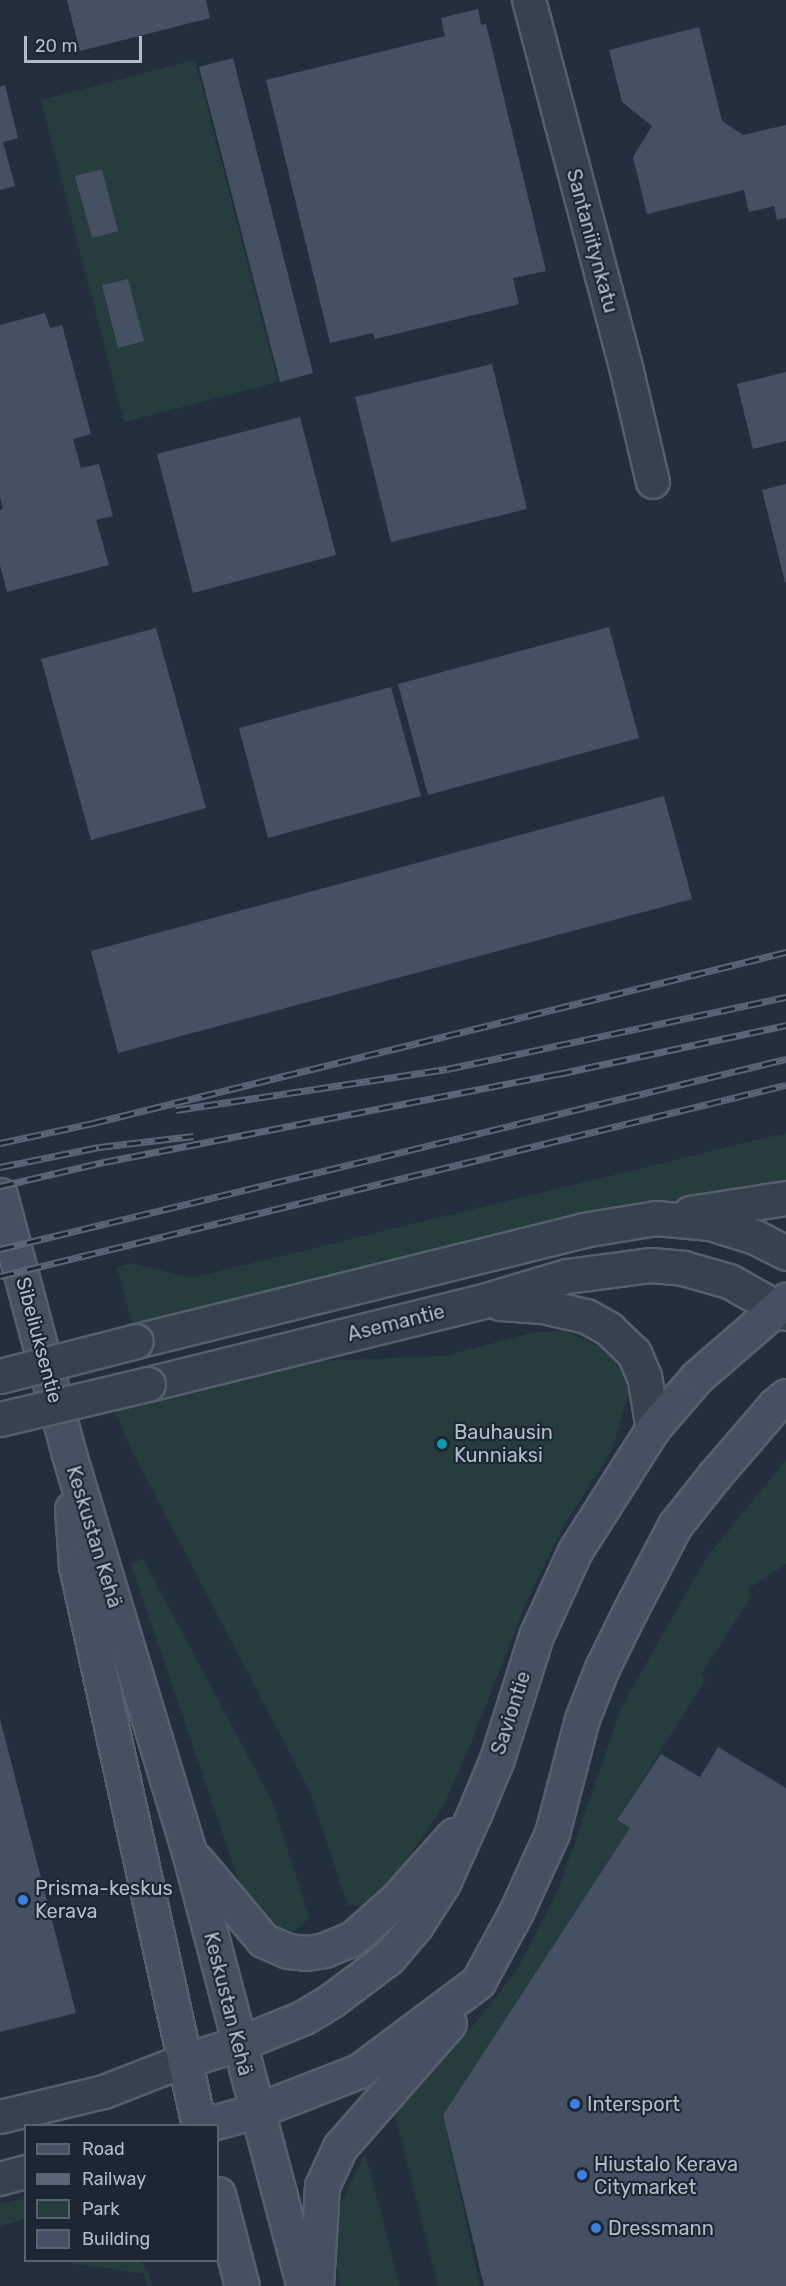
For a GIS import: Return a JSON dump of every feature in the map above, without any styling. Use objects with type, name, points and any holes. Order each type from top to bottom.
[{"type":"main road","name":"Sibeliuksentie","points":[[0,1195],[68,1451]]},
{"type":"main road","name":"Saviontie","points":[[186,2060],[238,2044],[304,2017],[332,2000],[388,1958],[416,1925],[443,1883],[474,1814],[497,1759],[536,1636],[575,1551],[653,1428],[697,1377],[783,1307]]},
{"type":"main road","points":[[316,2286],[322,2186],[340,2147],[446,2026],[478,1982],[516,1912],[552,1833],[582,1719],[602,1668],[635,1601],[675,1525],[729,1458],[786,1396]]},
{"type":"main road","name":"Keskustan Kehä","points":[[68,1451],[189,1852],[238,2044],[304,2286]]},
{"type":"main road","name":"Keskustan Kehä","points":[[68,1451],[75,1566],[200,2124]]},
{"type":"main road","points":[[189,1852],[263,1940],[288,1951],[306,1953],[324,1950],[353,1938],[396,1900],[474,1814]]},
{"type":"main road","points":[[207,2124],[256,2111],[359,2072],[478,1982]]},
{"type":"main road","points":[[219,2198],[242,2286]]},
{"type":"street","name":"Santaniitynkatu","points":[[529,0],[625,363],[653,482]]},
{"type":"street","points":[[0,1376],[583,1230],[786,1198]]},
{"type":"street","points":[[656,1218],[710,1223],[755,1237],[786,1253]]},
{"type":"street","name":"Asemantie","points":[[0,1419],[483,1301],[567,1276],[651,1265],[683,1268],[729,1281],[783,1307]]},
{"type":"street","points":[[483,1301],[553,1308],[586,1316],[609,1329],[634,1353],[644,1376],[653,1428]]},
{"type":"street","points":[[0,2117],[104,2092],[186,2060]]},
{"type":"street","points":[[0,2179],[24,2173]]},
{"type":"green space","points":[[195,60],[278,382],[124,422],[41,100]]},
{"type":"green space","points":[[786,1133],[786,1187],[133,1327],[117,1267],[131,1263],[191,1278]]},
{"type":"green space","points":[[565,1331],[598,1346],[623,1371],[628,1396],[611,1452],[564,1525],[529,1596],[469,1748],[443,1807],[375,1906],[347,1905],[311,1794],[131,1449],[114,1408],[271,1369],[321,1361],[446,1356],[534,1332]]},
{"type":"green space","points":[[786,1460],[786,1564],[748,1589],[752,1595],[701,1675],[706,1679],[617,1820],[630,1828],[443,2115],[480,2286],[438,2286],[394,2110],[478,2020],[518,1968],[559,1888],[621,1708],[706,1558]]},
{"type":"green space","points":[[143,1559],[273,1803],[309,1918],[291,1935],[259,1917],[239,1883],[131,1564]]},
{"type":"green space","points":[[364,2155],[400,2286],[340,2286],[333,2244],[339,2208]]},
{"type":"green space","points":[[24,2198],[24,2219],[0,2226],[0,2204]]},
{"type":"green space","points":[[65,2262],[141,2262],[149,2274],[152,2286],[147,2286],[144,2274]]},
{"type":"building","points":[[67,0],[206,0],[210,18],[80,51]]},
{"type":"building","points":[[478,9],[481,25],[486,24],[546,271],[513,278],[519,304],[375,339],[373,333],[330,343],[266,80],[445,36],[441,18]]},
{"type":"building","points":[[699,27],[722,121],[743,135],[786,125],[786,218],[777,220],[774,206],[749,212],[744,190],[647,214],[633,157],[652,126],[622,102],[609,50]]},
{"type":"building","points":[[233,58],[313,373],[280,382],[199,67]]},
{"type":"building","points":[[5,85],[18,138],[3,142],[15,186],[0,190],[0,87]]},
{"type":"building","points":[[102,169],[118,231],[92,238],[75,176]]},
{"type":"building","points":[[128,279],[144,341],[118,348],[102,285]]},
{"type":"building","points":[[45,313],[50,328],[62,325],[91,434],[73,439],[81,468],[99,464],[113,516],[96,520],[109,565],[7,592],[0,565],[0,510],[3,509],[0,497],[0,325]]},
{"type":"building","points":[[492,364],[527,509],[391,542],[355,397]]},
{"type":"building","points":[[786,372],[786,441],[753,449],[737,384]]},
{"type":"building","points":[[300,417],[336,555],[193,593],[157,454]]},
{"type":"building","points":[[786,484],[786,582],[785,582],[762,490]]},
{"type":"building","points":[[609,627],[639,738],[428,795],[398,684]]},
{"type":"building","points":[[156,628],[206,808],[91,840],[41,659]]},
{"type":"building","points":[[391,687],[421,796],[268,838],[239,728]]},
{"type":"building","points":[[664,796],[692,899],[118,1053],[91,951]]},
{"type":"building","name":"Prisma-keskus Kerava","points":[[0,1719],[76,2013],[0,2032]]},
{"type":"building","points":[[718,1747],[786,1788],[786,2286],[484,2286],[443,2115],[630,1828],[617,1820],[661,1754],[700,1777]]},
{"type":"railway","points":[[0,1143],[93,1123],[786,952]]},
{"type":"railway","points":[[176,1110],[447,1069],[786,997]]},
{"type":"railway","points":[[0,1186],[104,1162],[558,1074],[786,1025]]},
{"type":"railway","points":[[0,1249],[786,1059]]},
{"type":"railway","points":[[0,1276],[786,1085]]},
{"type":"railway","points":[[0,1167],[99,1147],[193,1136]]},
{"type":"place","name":"Bauhausin Kunniaksi","points":[[442,1444]]},
{"type":"place","name":"Prisma-keskus Kerava","points":[[23,1900]]},
{"type":"place","name":"Intersport","points":[[575,2104]]},
{"type":"place","name":"Hiustalo Kerava Citymarket","points":[[582,2175]]},
{"type":"place","name":"Dressmann","points":[[596,2228]]}]
